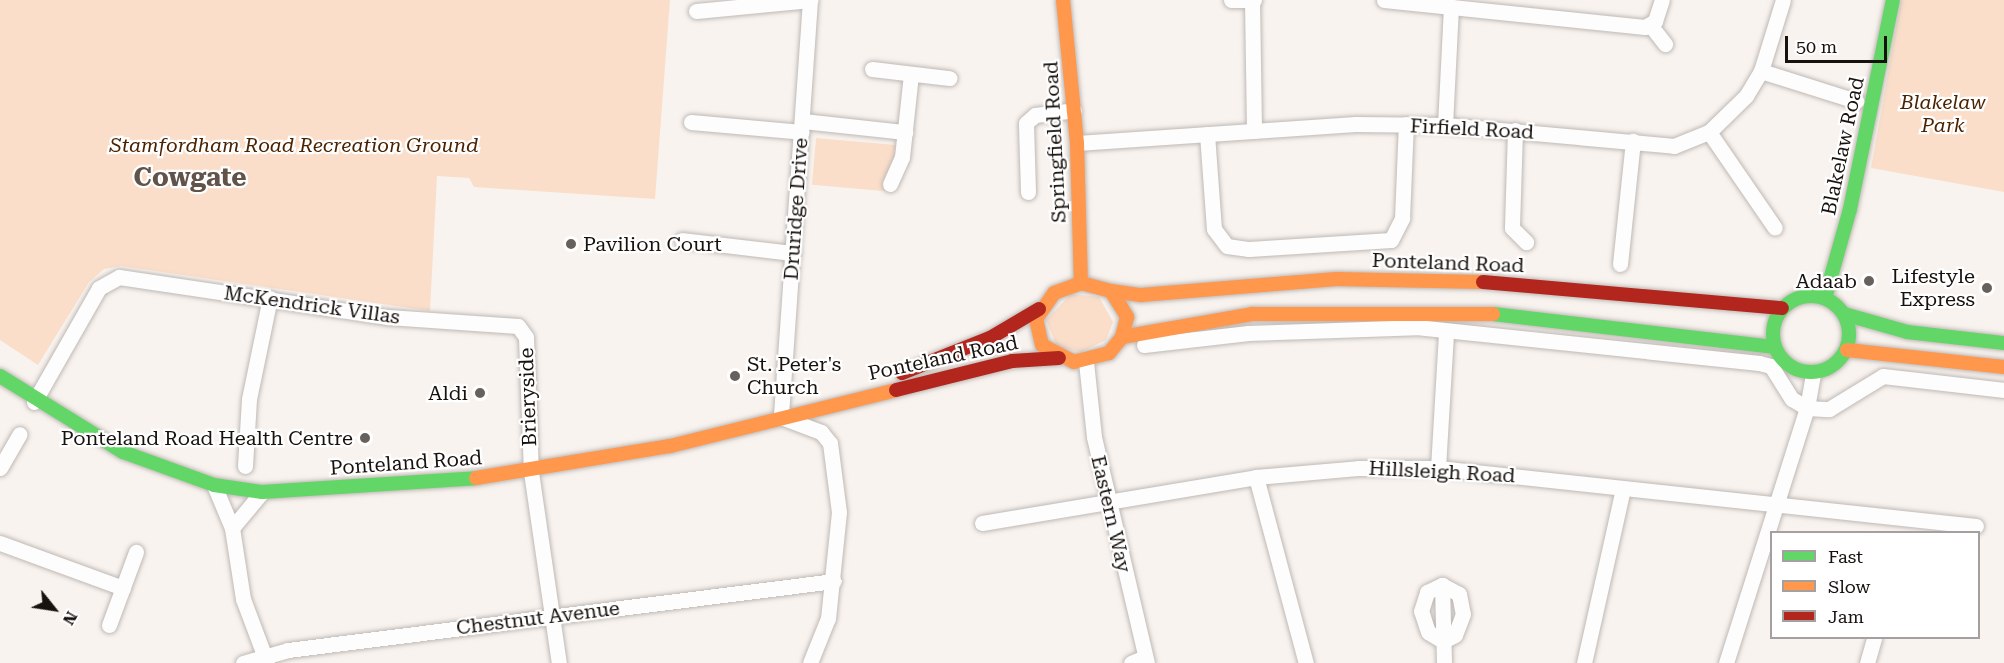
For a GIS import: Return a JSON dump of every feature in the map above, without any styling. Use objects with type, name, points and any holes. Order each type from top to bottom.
[{"type":"main road","name":"Springfield Road","points":[[1064,0],[1077,143],[1081,283]]},
{"type":"main road","name":"Blakelaw Road","points":[[1825,298],[1850,209],[1893,0]]},
{"type":"main road","name":"Ponteland Road","points":[[1111,291],[1141,295],[1336,279],[1447,279],[1782,308],[1799,298],[1825,298]]},
{"type":"main road","points":[[1081,283],[1111,291],[1125,306],[1122,337],[1109,352],[1086,362],[1059,358],[1042,345],[1036,331],[1039,309],[1054,292],[1081,283]]},
{"type":"main road","points":[[1825,298],[1844,314],[1907,332],[2004,343]]},
{"type":"main road","points":[[1782,308],[1773,334],[1775,347],[1785,362],[1813,373],[1839,361],[1846,350],[1844,314]]},
{"type":"main road","name":"Ponteland Road","points":[[835,401],[990,338],[1039,309]]},
{"type":"main road","points":[[1122,337],[1252,314],[1463,310],[1775,347]]},
{"type":"main road","points":[[1846,350],[2004,367]]},
{"type":"main road","name":"Ponteland Road","points":[[0,376],[34,402],[123,452],[214,485],[262,492],[399,486],[531,472],[670,446],[835,401],[1012,361],[1059,358]]},
{"type":"street","points":[[696,11],[810,0]]},
{"type":"street","name":"Druridge Drive","points":[[782,417],[810,0]]},
{"type":"street","points":[[1231,0],[1253,1],[1254,131]]},
{"type":"street","points":[[1384,0],[1451,6],[1492,4],[1651,26],[1665,44]]},
{"type":"street","points":[[1651,26],[1662,0]]},
{"type":"street","name":"Firfield Road","points":[[1077,143],[1254,131],[1445,124],[1674,146],[1709,132],[1746,96],[1761,71],[1783,0]]},
{"type":"street","points":[[1445,124],[1451,6]]},
{"type":"street","points":[[872,69],[949,78]]},
{"type":"street","points":[[1761,71],[1856,101]]},
{"type":"street","points":[[890,184],[902,157],[911,74]]},
{"type":"street","points":[[1028,192],[1026,123],[1035,115],[1074,110]]},
{"type":"street","points":[[691,122],[905,132]]},
{"type":"street","points":[[1207,134],[1214,229],[1227,246],[1249,249],[1391,240],[1402,218],[1406,124]]},
{"type":"street","points":[[1515,130],[1512,228],[1526,242]]},
{"type":"street","points":[[1709,132],[1775,228]]},
{"type":"street","points":[[1620,264],[1633,141]]},
{"type":"street","points":[[682,240],[793,252]]},
{"type":"street","name":"McKendrick Villas","points":[[34,402],[99,288],[119,277],[408,319],[518,326]]},
{"type":"street","points":[[245,466],[249,399],[270,298]]},
{"type":"street","name":"Brieryside","points":[[518,326],[526,337],[531,472],[559,663]]},
{"type":"street","points":[[1109,352],[1248,333],[1416,327],[1446,333],[1759,363],[1771,366],[1792,399],[1808,408],[1829,409],[1883,376],[2004,390]]},
{"type":"street","points":[[1438,468],[1446,333]]},
{"type":"street","name":"Eastern Way","points":[[1086,362],[1108,500],[1141,661]]},
{"type":"street","points":[[1726,663],[1808,408],[1813,373]]},
{"type":"street","points":[[782,417],[821,432],[836,468],[834,581],[828,618],[810,663]]},
{"type":"street","points":[[0,468],[20,434]]},
{"type":"street","name":"Hillsleigh Road","points":[[982,522],[1256,477],[1358,468],[1438,468],[1776,506],[1904,526],[1976,526]]},
{"type":"street","points":[[1256,477],[1306,663]]},
{"type":"street","points":[[214,485],[232,528],[243,599],[265,659]]},
{"type":"street","points":[[1584,663],[1623,488]]},
{"type":"street","points":[[232,528],[262,492]]},
{"type":"street","points":[[0,543],[123,588]]},
{"type":"street","points":[[109,625],[136,552]]},
{"type":"street","name":"Chestnut Avenue","points":[[243,663],[552,617],[834,581]]},
{"type":"street","points":[[1442,585],[1459,594],[1463,614],[1455,634],[1443,641],[1428,632],[1421,611],[1423,597],[1442,585]]},
{"type":"street","points":[[1867,663],[1874,639]]},
{"type":"street","points":[[1443,641],[1444,663]]},
{"type":"green space","name":"Stamfordham Road Recreation Ground","points":[[0,0],[670,0],[655,199],[474,187],[469,178],[437,176],[430,311],[121,266],[104,269],[89,282],[38,365],[0,340]]},
{"type":"green space","name":"Blakelaw Park","points":[[1901,0],[2004,0],[2004,192],[1871,168]]},
{"type":"green space","points":[[816,138],[896,145],[892,192],[812,185]]},
{"type":"green space","points":[[1071,294],[1099,297],[1113,322],[1106,340],[1081,352],[1057,347],[1046,320]]},
{"type":"traffic: fast","points":[[1825,298],[1850,209],[1893,0]]},
{"type":"traffic: fast","points":[[1811,296],[1826,299],[1838,307],[1846,319],[1849,334],[1846,349],[1838,361],[1826,369],[1811,372],[1796,369],[1784,361],[1776,349],[1773,334],[1776,319],[1784,307],[1796,299],[1811,296]]},
{"type":"traffic: fast","points":[[1493,314],[1775,347]]},
{"type":"traffic: fast","points":[[1844,314],[1907,332],[2004,343]]},
{"type":"traffic: fast","points":[[0,376],[123,452],[214,485],[262,492],[476,478]]},
{"type":"traffic: slow","points":[[1063,0],[1077,143],[1081,283]]},
{"type":"traffic: slow","points":[[1111,291],[1141,295],[1336,279],[1483,282]]},
{"type":"traffic: slow","points":[[1081,283],[1111,291],[1127,317],[1122,337],[1109,353],[1074,362],[1042,345],[1036,319],[1054,293],[1081,283]]},
{"type":"traffic: slow","points":[[1122,337],[1252,314],[1493,314]]},
{"type":"traffic: slow","points":[[1847,350],[2004,367]]},
{"type":"traffic: slow","points":[[476,478],[670,446],[896,390]]},
{"type":"traffic: jam","points":[[1483,282],[1782,308]]},
{"type":"traffic: jam","points":[[902,373],[990,338],[1039,309]]},
{"type":"traffic: jam","points":[[896,390],[1012,361],[1059,358]]},
{"type":"place","name":"Pavilion Court","points":[[571,244]]},
{"type":"place","name":"Adaab","points":[[1869,281]]},
{"type":"place","name":"Lifestyle Express","points":[[1987,288]]},
{"type":"place","name":"St. Peter's Church","points":[[735,376]]},
{"type":"place","name":"Aldi","points":[[480,393]]},
{"type":"place","name":"Ponteland Road Health Centre","points":[[365,438]]},
{"type":"district","name":"Cowgate","points":[[190,178]]}]
